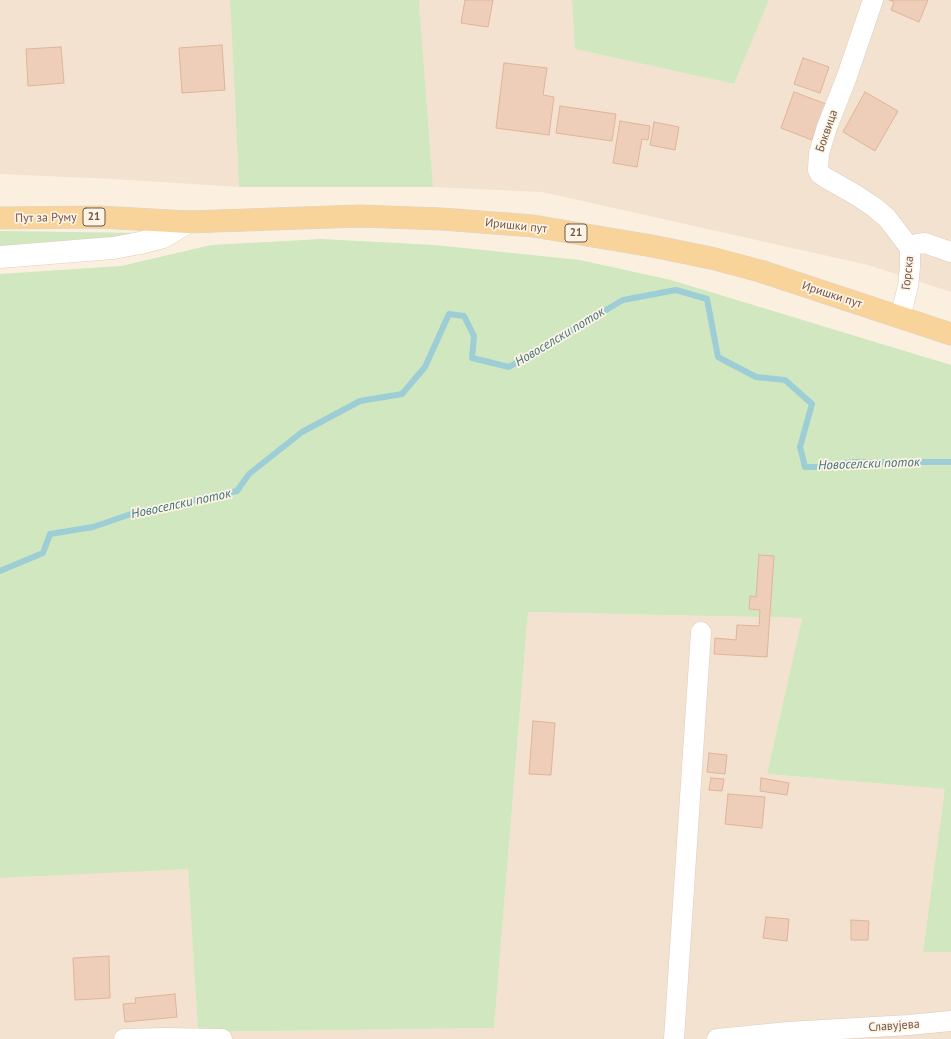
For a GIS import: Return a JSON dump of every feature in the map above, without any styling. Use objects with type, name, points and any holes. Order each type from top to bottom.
[{"type":"main road","name":"Иришки пут","points":[[188,222],[360,216],[442,219],[533,226],[652,246],[711,258],[760,271],[951,334]]},
{"type":"main road","name":"Пут за Руму","points":[[0,218],[100,217],[188,222]]},
{"type":"main road","points":[[0,257],[113,248],[162,237],[188,222]]},
{"type":"street","name":"Боквица","points":[[873,0],[827,127],[819,153],[818,166],[820,174],[856,195],[887,218],[910,248]]},
{"type":"street","name":"Горска","points":[[900,318],[908,286],[910,248],[917,244],[925,243],[951,252]]},
{"type":"street","points":[[674,1039],[701,632]]},
{"type":"street","name":"Славујева","points":[[717,1039],[788,1032],[951,1021]]},
{"type":"street","points":[[124,1039],[222,1039]]},
{"type":"shaded area","points":[[0,0],[230,0],[239,187],[0,174]]},
{"type":"shaded area","points":[[419,0],[572,0],[575,49],[734,84],[769,0],[951,0],[951,292],[868,265],[542,192],[433,187]]},
{"type":"shaded area","points":[[528,612],[802,618],[767,774],[946,789],[923,952],[951,952],[951,1039],[0,1039],[0,878],[188,868],[198,1032],[494,1028]]},
{"type":"green space","points":[[230,0],[419,0],[433,187],[239,187]]},
{"type":"green space","points":[[572,0],[769,0],[734,84],[575,49]]},
{"type":"green space","points":[[0,231],[144,233],[121,238],[0,247]]},
{"type":"green space","points":[[321,239],[435,245],[580,260],[671,280],[951,365],[951,952],[923,952],[945,789],[767,774],[802,618],[528,612],[494,1028],[198,1032],[188,869],[0,878],[0,274],[121,266],[211,245]]},
{"type":"building","points":[[465,0],[493,0],[488,27],[461,23]]},
{"type":"building","points":[[889,0],[928,0],[919,22],[891,10],[894,2]]},
{"type":"building","points":[[222,45],[225,90],[182,93],[179,48]]},
{"type":"building","points":[[61,47],[64,83],[28,86],[26,49]]},
{"type":"building","points":[[803,58],[829,67],[820,93],[794,84]]},
{"type":"building","points":[[504,63],[547,68],[543,95],[554,97],[549,135],[496,128]]},
{"type":"building","points":[[794,92],[826,104],[812,140],[781,128]]},
{"type":"building","points":[[865,92],[898,111],[875,151],[843,132]]},
{"type":"building","points":[[560,106],[616,114],[612,141],[556,133]]},
{"type":"building","points":[[620,121],[650,126],[648,140],[642,139],[637,167],[613,163]]},
{"type":"building","points":[[654,122],[679,127],[675,150],[650,145]]},
{"type":"building","points":[[759,555],[774,556],[767,657],[714,654],[715,638],[736,640],[737,625],[759,626],[760,610],[749,609],[750,596],[756,597]]},
{"type":"building","points":[[533,721],[555,723],[551,775],[529,774]]},
{"type":"building","points":[[709,753],[727,755],[725,774],[707,772]]},
{"type":"building","points":[[711,778],[724,779],[722,791],[709,790]]},
{"type":"building","points":[[761,778],[789,783],[787,795],[760,791]]},
{"type":"building","points":[[728,794],[765,797],[762,828],[725,824]]},
{"type":"building","points":[[766,917],[789,919],[787,941],[763,938]]},
{"type":"building","points":[[851,920],[869,921],[868,940],[851,940]]},
{"type":"building","points":[[109,956],[110,998],[75,1000],[73,958]]},
{"type":"building","points":[[175,994],[177,1017],[125,1022],[123,1004],[136,1003],[135,998]]},
{"type":"waterway","name":"Новоселски поток","points":[[0,571],[43,553],[50,534],[93,527],[131,514],[237,491],[249,474],[302,432],[360,401],[402,394],[425,367],[449,314],[464,316],[474,336],[472,358],[509,367],[623,300],[676,290],[707,299],[718,357],[756,377],[785,380],[812,404],[800,447],[805,467],[827,467],[854,462],[951,462]]}]
